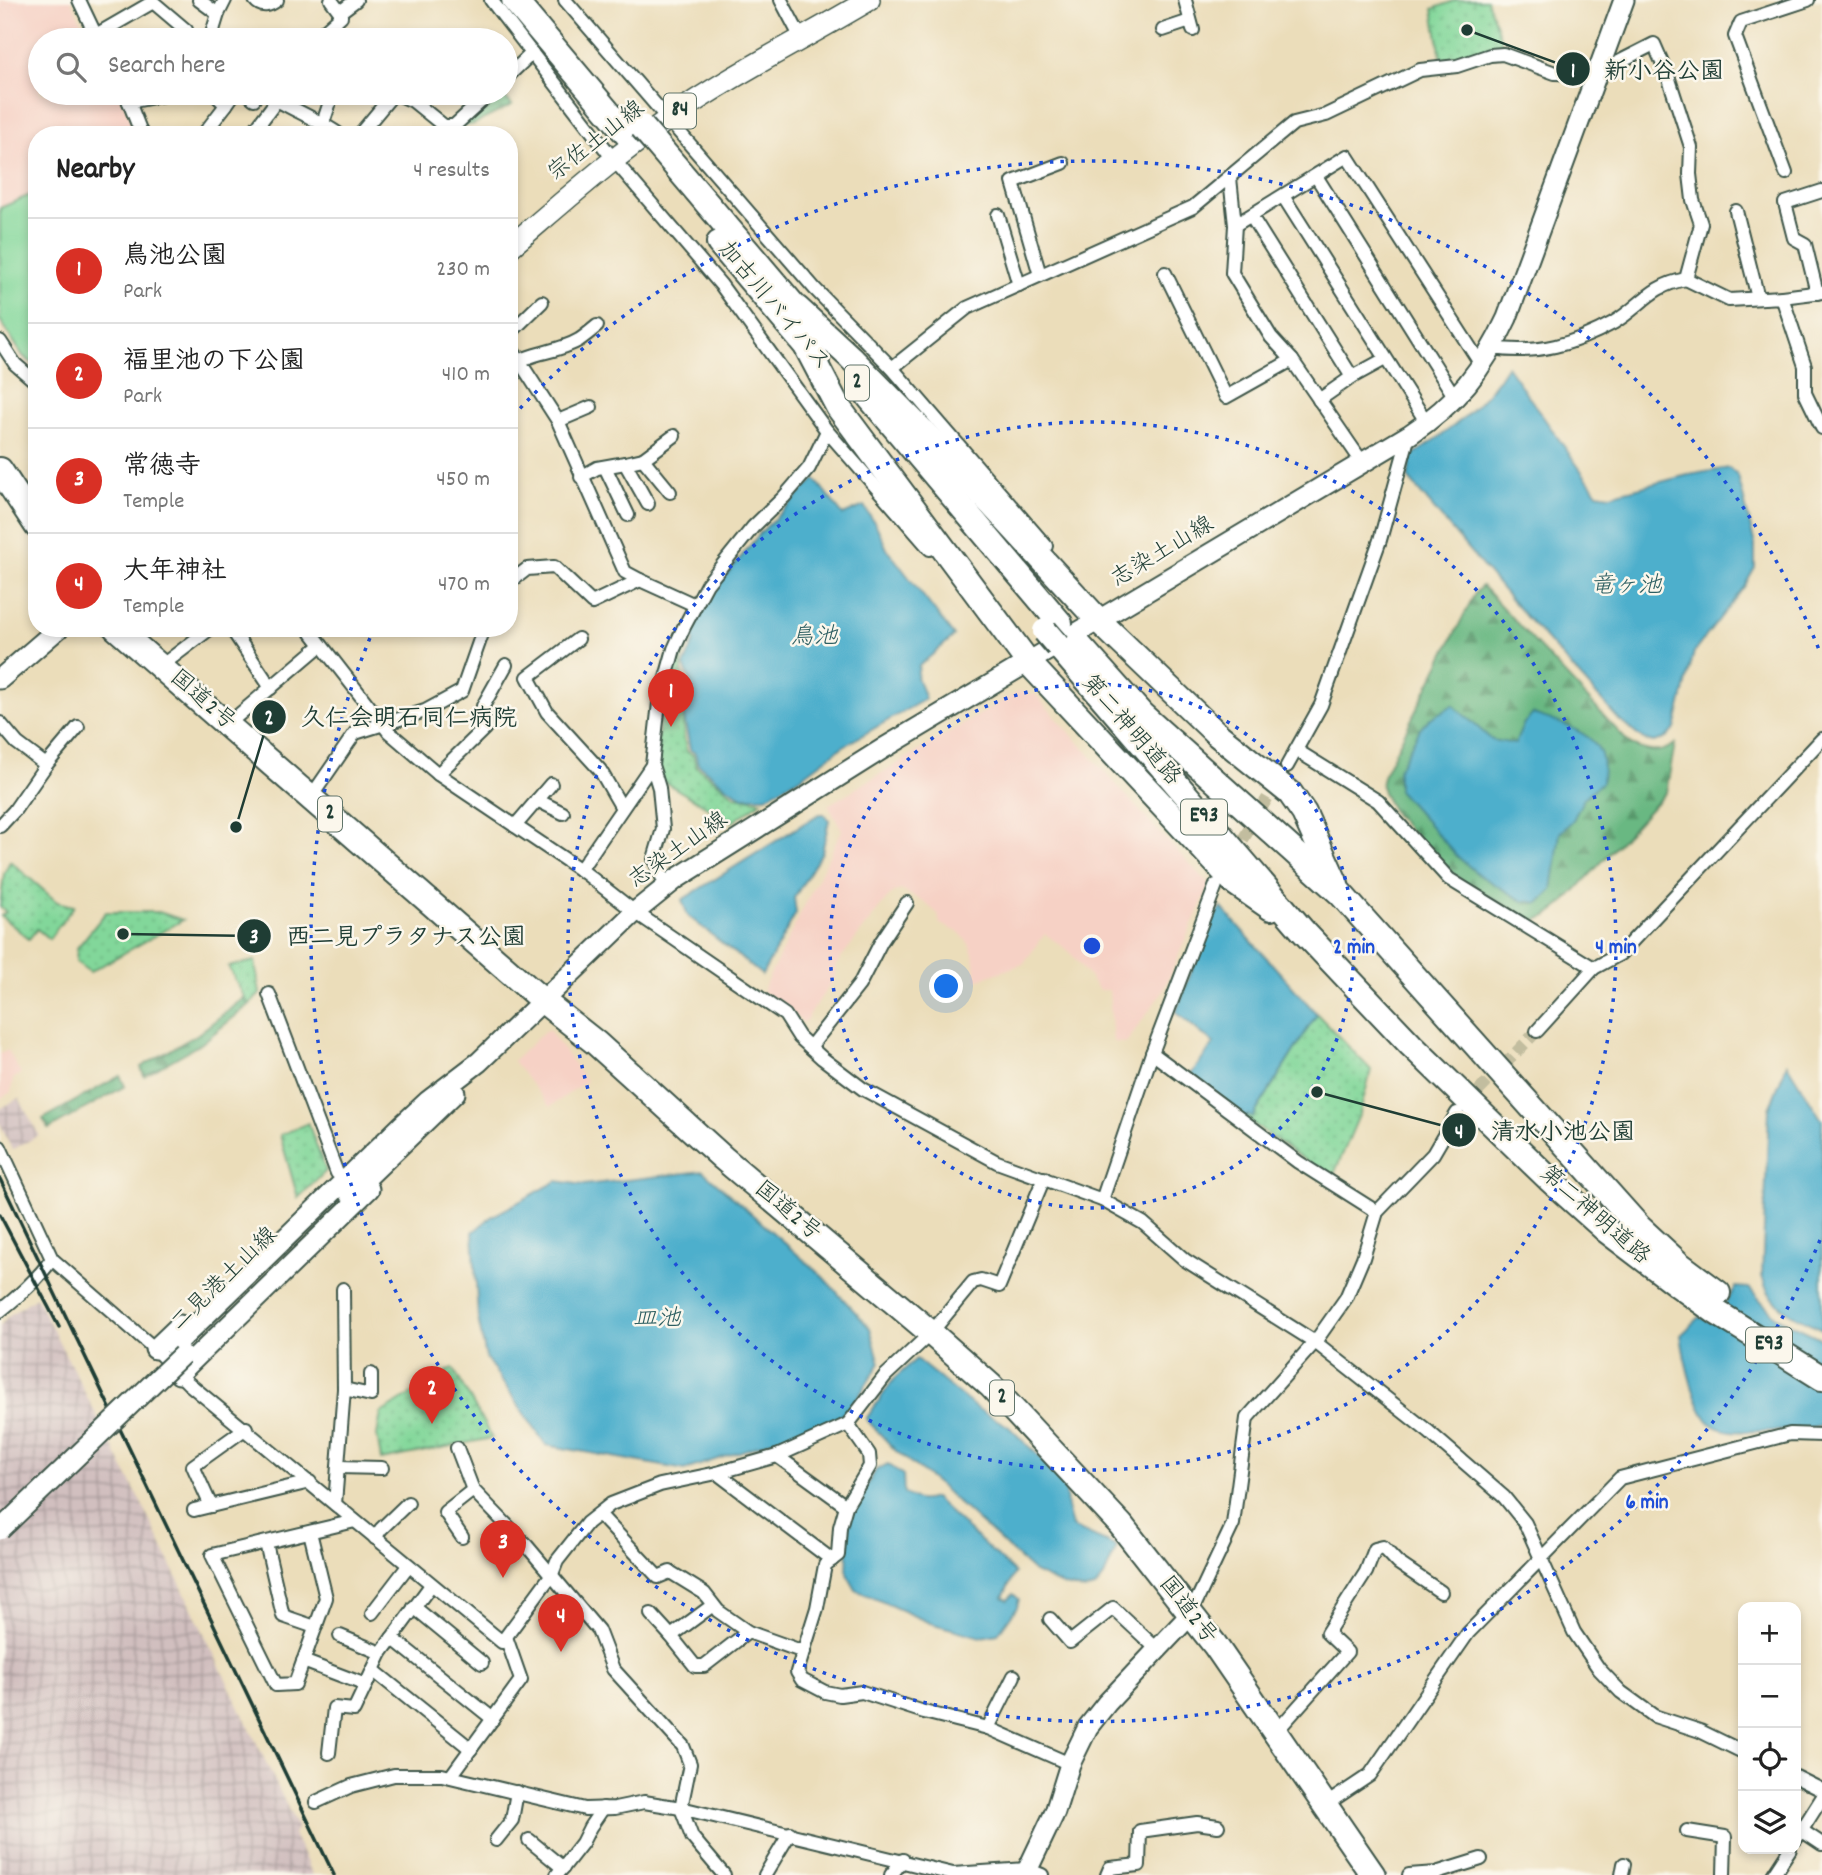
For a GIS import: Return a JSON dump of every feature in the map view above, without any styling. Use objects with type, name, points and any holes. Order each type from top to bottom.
[{"type":"highway","name":"加古川バイパス","points":[[514,0],[798,309],[1064,641]]},
{"type":"highway","name":"加古川バイパス","points":[[535,0],[807,348],[1064,641]]},
{"type":"highway","points":[[798,309],[850,357],[946,455],[1099,621],[1217,735],[1290,793],[1304,813],[1340,893]]},
{"type":"highway","points":[[807,348],[838,407],[1028,662],[1235,883],[1303,931]]},
{"type":"highway","points":[[0,470],[28,512]]},
{"type":"highway","name":"国道2号","points":[[127,637],[543,1001],[596,1043],[723,1158],[991,1386],[1121,1525],[1215,1645],[1373,1875]]},
{"type":"highway","name":"第二神明道路","points":[[1064,641],[1340,893],[1639,1227],[1721,1306],[1822,1359]]},
{"type":"highway","name":"第二神明道路","points":[[1064,641],[1303,931],[1411,1045],[1549,1179],[1607,1231],[1721,1306],[1822,1378]]},
{"type":"main road","name":"宗佐土山線","points":[[518,240],[614,160],[668,119],[722,84],[869,0]]},
{"type":"main road","name":"志染土山線","points":[[543,1001],[635,912],[666,886],[828,783],[1409,435],[1456,399],[1493,348],[1532,254],[1624,0]]},
{"type":"main road","points":[[4,670],[47,637]]},
{"type":"main road","name":"二見港土山線","points":[[0,1531],[428,1101],[479,1062],[543,1001]]},
{"type":"main road","name":"二見港土山線","points":[[0,1513],[449,1100],[479,1062]]},
{"type":"main road","points":[[173,1356],[337,1173],[399,1116],[428,1101]]},
{"type":"main road","points":[[1031,1873],[1070,1765],[1088,1727],[1189,1615]]},
{"type":"street","points":[[79,0],[92,28]]},
{"type":"street","points":[[199,0],[218,14]]},
{"type":"street","points":[[214,28],[225,0]]},
{"type":"street","points":[[255,0],[263,5],[271,5],[276,0]]},
{"type":"street","points":[[328,28],[341,16],[331,0]]},
{"type":"street","points":[[340,12],[356,0]]},
{"type":"street","points":[[491,0],[513,28]]},
{"type":"street","points":[[565,0],[815,289],[892,368],[1060,564],[1099,621]]},
{"type":"street","points":[[781,0],[802,40]]},
{"type":"street","points":[[1163,30],[1191,25],[1185,0]]},
{"type":"street","points":[[1760,0],[1765,13]]},
{"type":"street","points":[[1786,173],[1735,36],[1741,22],[1808,0]]},
{"type":"street","points":[[113,28],[153,2],[184,28]]},
{"type":"street","points":[[518,35],[614,160],[721,285],[827,431],[1028,662]]},
{"type":"street","points":[[892,368],[967,308],[1193,207],[1294,123],[1326,115],[1420,70],[1457,66],[1490,55],[1503,54],[1555,73],[1597,73],[1654,44],[1668,76],[1691,147],[1693,200],[1701,224],[1686,279]]},
{"type":"street","points":[[518,66],[532,53]]},
{"type":"street","points":[[130,105],[138,126]]},
{"type":"street","points":[[210,126],[226,105]]},
{"type":"street","points":[[258,126],[273,105]]},
{"type":"street","points":[[286,105],[327,126]]},
{"type":"street","points":[[323,123],[329,105]]},
{"type":"street","points":[[367,126],[385,105]]},
{"type":"street","points":[[417,105],[436,126]]},
{"type":"street","points":[[454,126],[477,105]]},
{"type":"street","points":[[1235,225],[1347,156],[1482,366]]},
{"type":"street","points":[[1040,275],[1013,182],[1063,163]]},
{"type":"street","points":[[1316,176],[1456,399]]},
{"type":"street","points":[[1230,177],[1235,225],[1232,273],[1271,337],[1292,360],[1362,462]]},
{"type":"street","points":[[1493,348],[1518,352],[1553,348],[1614,322],[1645,296],[1668,283],[1686,279],[1729,300],[1819,292],[1805,244],[1794,238],[1785,202],[1822,191]]},
{"type":"street","points":[[1283,196],[1427,423]]},
{"type":"street","points":[[1736,211],[1758,298]]},
{"type":"street","points":[[998,215],[1019,285]]},
{"type":"street","points":[[1251,216],[1352,377]]},
{"type":"street","points":[[1165,273],[1226,397],[1292,360]]},
{"type":"street","points":[[1782,297],[1805,366],[1805,393],[1822,428]]},
{"type":"street","points":[[518,325],[542,302]]},
{"type":"street","points":[[518,362],[577,341],[597,326]]},
{"type":"street","points":[[0,341],[15,364],[28,375]]},
{"type":"street","points":[[1319,400],[1352,377],[1385,359]]},
{"type":"street","points":[[518,367],[558,421],[625,572],[695,605]]},
{"type":"street","points":[[558,421],[591,407]]},
{"type":"street","points":[[666,886],[654,859],[663,829],[659,788],[652,765],[659,703],[674,649],[707,584],[753,527],[809,468],[827,431]]},
{"type":"street","points":[[1287,766],[1321,705],[1380,540],[1409,435]]},
{"type":"street","points":[[581,477],[597,468],[643,459],[674,436]]},
{"type":"street","points":[[643,459],[670,492]]},
{"type":"street","points":[[625,463],[648,504]]},
{"type":"street","points":[[605,467],[628,515]]},
{"type":"street","points":[[518,576],[527,569],[554,567],[593,603],[640,580]]},
{"type":"street","points":[[161,666],[199,637]]},
{"type":"street","points":[[237,637],[271,688]]},
{"type":"street","points":[[315,637],[389,732],[438,774],[580,870],[635,912],[785,1015],[799,1037],[863,1089],[997,1162],[1102,1200],[1143,1223],[1185,1260],[1315,1342],[1429,1432],[1504,1497],[1525,1522],[1574,1632],[1599,1669],[1621,1692],[1654,1716],[1700,1731],[1738,1750]]},
{"type":"street","points":[[311,797],[355,733],[425,710],[462,691],[481,637]]},
{"type":"street","points":[[578,639],[528,677],[547,712],[600,770],[622,808]]},
{"type":"street","points":[[228,724],[321,645]]},
{"type":"street","points":[[438,774],[485,728],[483,706],[506,665]]},
{"type":"street","points":[[0,723],[17,743],[46,765]]},
{"type":"street","points":[[0,826],[78,727]]},
{"type":"street","points":[[1537,1031],[1594,968],[1620,954],[1822,739]]},
{"type":"street","points":[[1296,750],[1378,801],[1449,879],[1594,968]]},
{"type":"street","points":[[580,870],[652,765]]},
{"type":"street","points":[[515,826],[551,784]]},
{"type":"street","points":[[537,800],[563,813]]},
{"type":"street","points":[[1102,1200],[1152,1053],[1216,885]]},
{"type":"street","points":[[810,1047],[859,985],[881,942],[908,904]]},
{"type":"street","points":[[269,994],[337,1173]]},
{"type":"street","points":[[1152,1053],[1298,1162],[1377,1212]]},
{"type":"street","points":[[1189,1615],[1233,1524],[1247,1418],[1315,1342],[1346,1298],[1363,1258],[1377,1212],[1433,1154],[1457,1113]]},
{"type":"street","points":[[0,1147],[51,1259],[173,1356],[246,1428],[502,1642],[552,1574],[557,1561],[587,1523],[611,1504],[660,1485],[718,1473],[776,1456],[848,1424],[885,1376],[931,1333],[973,1282],[981,1280],[999,1286],[1044,1178]]},
{"type":"street","points":[[0,1311],[30,1286],[51,1259]]},
{"type":"street","points":[[335,1504],[344,1389],[342,1289]]},
{"type":"street","points":[[344,1389],[371,1395],[371,1374]]},
{"type":"street","points":[[848,1424],[869,1454],[870,1466],[846,1506],[840,1527],[838,1555],[825,1565],[817,1608],[797,1672],[802,1680],[825,1692],[840,1695],[862,1692],[924,1712],[988,1728],[1070,1765]]},
{"type":"street","points":[[211,1506],[193,1466],[246,1428]]},
{"type":"street","points":[[1325,1805],[1370,1775],[1468,1633],[1620,1478],[1790,1434],[1822,1435]]},
{"type":"street","points":[[457,1448],[474,1490],[552,1574],[598,1630],[613,1669],[683,1746],[690,1764],[681,1808],[692,1837],[724,1875]]},
{"type":"street","points":[[776,1456],[846,1506]]},
{"type":"street","points":[[338,1467],[382,1468]]},
{"type":"street","points":[[718,1473],[832,1560]]},
{"type":"street","points":[[194,1510],[310,1482]]},
{"type":"street","points":[[462,1537],[444,1512],[474,1490]]},
{"type":"street","points":[[375,1538],[408,1503]]},
{"type":"street","points":[[599,1514],[658,1577],[670,1572],[704,1593],[713,1605],[748,1632],[804,1652]]},
{"type":"street","points":[[310,1532],[326,1598],[295,1684],[275,1685],[212,1555],[355,1521]]},
{"type":"street","points":[[266,1542],[283,1616],[315,1627]]},
{"type":"street","points":[[1275,1733],[1347,1652],[1327,1633],[1367,1573],[1375,1549],[1383,1547],[1398,1563],[1441,1592]]},
{"type":"street","points":[[372,1614],[408,1566]]},
{"type":"street","points":[[329,1752],[334,1708],[354,1710],[381,1653],[431,1585]]},
{"type":"street","points":[[671,1636],[713,1605]]},
{"type":"street","points":[[414,1607],[482,1663]]},
{"type":"street","points":[[1050,1619],[1065,1646],[1113,1608],[1158,1650]]},
{"type":"street","points":[[651,1614],[695,1666],[704,1666],[748,1632]]},
{"type":"street","points":[[340,1636],[381,1653]]},
{"type":"street","points":[[451,1776],[522,1679],[506,1637]]},
{"type":"street","points":[[392,1638],[492,1719]]},
{"type":"street","points":[[303,1661],[366,1685]]},
{"type":"street","points":[[373,1670],[471,1749]]},
{"type":"street","points":[[988,1728],[1014,1676]]},
{"type":"street","points":[[316,1802],[351,1786],[394,1775],[451,1776],[585,1809],[615,1808],[645,1802],[681,1808],[953,1874],[1031,1873]]},
{"type":"street","points":[[1801,1780],[1822,1790]]},
{"type":"street","points":[[496,1840],[512,1820],[517,1792]]},
{"type":"street","points":[[1801,1832],[1822,1798]]},
{"type":"street","points":[[529,1840],[560,1871],[582,1843],[603,1808]]},
{"type":"street","points":[[1107,1875],[1110,1868],[1139,1865],[1140,1831],[1196,1823],[1218,1826]]},
{"type":"street","points":[[1687,1831],[1725,1836],[1724,1875]]},
{"type":"street","points":[[765,1875],[790,1833]]},
{"type":"street","points":[[1801,1836],[1822,1844]]},
{"type":"street","points":[[1773,1875],[1787,1854]]},
{"type":"street","points":[[1409,1875],[1436,1873],[1481,1859]]},
{"type":"street","points":[[891,1875],[902,1860]]},
{"type":"shaded area","points":[[0,0],[71,0],[84,28],[28,28],[28,105],[124,105],[132,126],[28,126],[28,363],[0,324]]},
{"type":"shaded area","points":[[1019,691],[1036,695],[1166,840],[1210,884],[1163,991],[1126,1043],[1113,1042],[1109,990],[1099,990],[1069,951],[1045,934],[1023,964],[977,980],[973,954],[960,933],[940,924],[938,914],[923,901],[901,890],[894,892],[886,900],[840,959],[835,967],[835,977],[804,1023],[762,991],[842,830],[828,805]]},
{"type":"shaded area","points":[[549,1030],[586,1081],[550,1107],[513,1061]]},
{"type":"shaded area","points":[[8,1050],[21,1074],[13,1079],[11,1092],[0,1099],[0,1054]]},
{"type":"shaded area","points":[[19,1098],[39,1135],[12,1150],[0,1123],[0,1109]]},
{"type":"shaded area","points":[[36,1297],[142,1504],[297,1827],[293,1834],[313,1875],[0,1875],[0,1326],[8,1316]]},
{"type":"green space","points":[[1456,0],[1487,0],[1505,51],[1442,64],[1433,9]]},
{"type":"green space","points":[[486,105],[512,105],[474,124],[460,126]]},
{"type":"green space","points":[[28,196],[28,360],[0,320],[0,208]]},
{"type":"green space","points":[[1482,586],[1631,745],[1653,751],[1664,750],[1675,744],[1666,792],[1564,903],[1547,916],[1534,921],[1464,883],[1433,856],[1395,815],[1381,786],[1383,776],[1475,593]]},
{"type":"green space","points":[[690,635],[682,663],[685,687],[683,720],[687,752],[693,755],[696,766],[735,796],[762,801],[733,822],[661,780],[655,765],[662,703],[671,674]]},
{"type":"green space","points":[[10,861],[57,902],[74,906],[49,939],[37,929],[29,939],[1,916],[6,912],[0,907],[4,874]]},
{"type":"green space","points":[[106,912],[159,912],[183,920],[90,972],[76,962],[77,948]]},
{"type":"green space","points":[[255,961],[260,994],[249,1005],[228,967]]},
{"type":"green space","points":[[245,997],[249,1005],[202,1043],[144,1076],[141,1067],[198,1034]]},
{"type":"green space","points":[[1317,1014],[1371,1070],[1360,1113],[1332,1179],[1246,1119],[1248,1115],[1253,1117]]},
{"type":"green space","points":[[120,1076],[125,1086],[49,1129],[43,1119]]},
{"type":"green space","points":[[308,1123],[326,1171],[298,1198],[280,1135]]},
{"type":"green space","points":[[453,1368],[492,1438],[381,1460],[377,1435],[381,1413]]},
{"type":"water","name":"竜ヶ池","points":[[1507,366],[1597,493],[1610,495],[1688,475],[1729,468],[1738,476],[1755,545],[1755,568],[1744,587],[1694,652],[1675,729],[1664,739],[1654,742],[1644,740],[1620,721],[1511,600],[1408,478],[1411,456],[1465,417]]},
{"type":"water","name":"鳥池","points":[[815,479],[843,515],[864,506],[887,549],[954,636],[919,666],[917,677],[925,699],[842,747],[803,776],[766,797],[743,797],[698,764],[695,753],[690,750],[684,717],[690,702],[690,680],[684,666],[694,642],[693,631],[709,597],[761,532]]},
{"type":"water","points":[[1453,705],[1492,740],[1515,744],[1524,723],[1533,714],[1578,731],[1593,742],[1600,752],[1603,764],[1602,782],[1584,798],[1573,820],[1560,833],[1552,890],[1539,903],[1523,901],[1479,875],[1458,857],[1398,790],[1398,770],[1420,729],[1429,719]]},
{"type":"water","points":[[819,814],[824,814],[829,820],[822,852],[794,898],[796,913],[762,975],[688,916],[682,900]]},
{"type":"water","points":[[1221,907],[1317,1014],[1252,1118],[1248,1115],[1246,1119],[1191,1074],[1214,1044],[1176,1012],[1210,923]]},
{"type":"water","points":[[1787,1064],[1822,1120],[1822,1329],[1793,1315],[1777,1303],[1762,1276],[1769,1109]]},
{"type":"water","name":"皿池","points":[[703,1171],[822,1276],[870,1328],[880,1363],[853,1405],[835,1420],[685,1470],[546,1445],[486,1358],[478,1318],[473,1232],[491,1217],[557,1181],[584,1185]]},
{"type":"water","points":[[1736,1287],[1749,1288],[1776,1317],[1822,1339],[1822,1425],[1800,1430],[1738,1432],[1719,1429],[1707,1420],[1696,1398],[1681,1335],[1700,1317],[1712,1323]]},
{"type":"water","points":[[916,1359],[976,1408],[1008,1426],[1065,1482],[1072,1527],[1117,1547],[1104,1577],[1095,1588],[1083,1590],[1064,1586],[1034,1572],[940,1486],[896,1451],[866,1419],[894,1379]]},
{"type":"water","points":[[888,1464],[903,1475],[904,1493],[919,1500],[934,1498],[1015,1573],[1003,1597],[1008,1600],[1013,1594],[1019,1599],[1017,1607],[998,1634],[981,1637],[930,1623],[856,1590],[847,1574],[849,1515],[876,1470]]},
{"type":"tunnel","points":[[1234,855],[1278,780]]},
{"type":"tunnel","points":[[1466,1104],[1537,1031]]},
{"type":"railway","points":[[0,1179],[334,1875]]},
{"type":"railway","points":[[0,1215],[59,1327]]},
{"type":"place","name":"新小谷公園","points":[[1467,30]]},
{"type":"place","name":"鳥池公園","points":[[671,727]]},
{"type":"place","name":"久仁会明石同仁病院","points":[[236,827]]},
{"type":"place","name":"西二見プラタナス公園","points":[[123,934]]},
{"type":"place","name":"清水小池公園","points":[[1317,1092]]},
{"type":"place","name":"福里池の下公園","points":[[432,1424]]},
{"type":"place","name":"常徳寺","points":[[503,1578]]},
{"type":"place","name":"大年神社","points":[[561,1652]]}]
